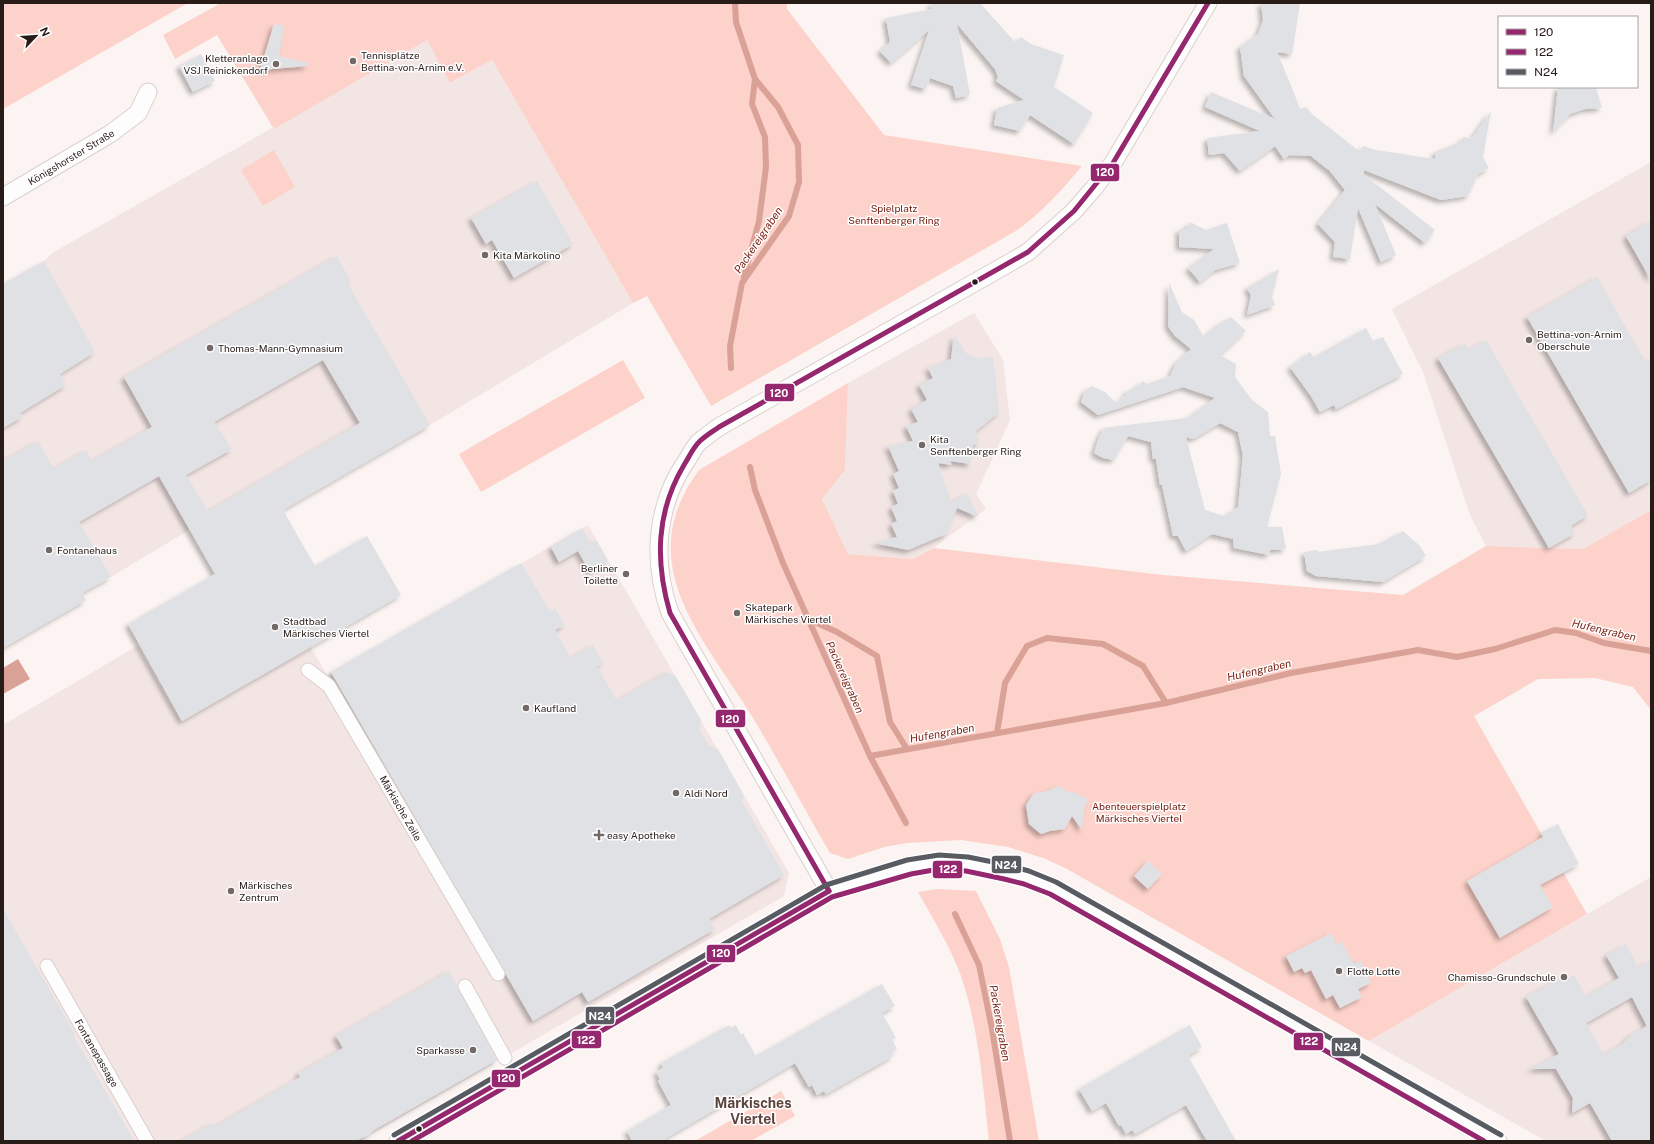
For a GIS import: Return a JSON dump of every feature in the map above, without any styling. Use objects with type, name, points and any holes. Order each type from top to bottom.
[{"type":"street","points":[[829,891],[670,613],[661,581],[658,546],[664,509],[677,474],[699,442],[719,427],[1028,252],[1074,211],[1113,163],[1208,3]]},
{"type":"street","name":"Königshorster Straße","points":[[3,197],[110,134],[138,113],[148,92]]},
{"type":"street","name":"Märkische Zeile","points":[[308,670],[329,686],[498,974]]},
{"type":"street","points":[[398,1141],[829,891],[909,867],[940,862],[967,864],[1032,879],[1053,888],[1498,1141]]},
{"type":"street","name":"Fontanepassage","points":[[47,966],[147,1141]]},
{"type":"street","points":[[465,986],[505,1058]]},
{"type":"shaded area","name":"Thomas-Mann-Gymnasium","points":[[427,40],[451,83],[492,60],[633,303],[430,425],[204,555],[189,530],[111,577],[3,461],[3,284],[44,261],[54,252]]},
{"type":"shaded area","name":"Bettina-von-Arnim Oberschule","points":[[1651,162],[1651,510],[1583,549],[1486,546],[1470,515],[1423,372],[1392,309]]},
{"type":"shaded area","name":"Kita Senftenberger Ring","points":[[974,313],[1003,360],[1010,420],[976,494],[986,509],[933,548],[912,559],[848,554],[822,499],[845,470],[848,383]]},
{"type":"shaded area","name":"Märkisches Zentrum","points":[[588,525],[789,873],[784,896],[359,1141],[3,1141],[3,725],[137,646],[180,721],[310,646],[327,675]]},
{"type":"shaded area","points":[[18,659],[30,679],[3,694],[3,668]]},
{"type":"shaded area","name":"Chamisso-Grundschule","points":[[1651,877],[1651,1141],[1546,1141],[1369,1041]]},
{"type":"green space","points":[[3,3],[188,3],[3,109]]},
{"type":"green space","name":"Spielplatz Senftenberger Ring","points":[[221,3],[787,3],[787,9],[884,135],[1082,166],[1042,210],[1014,232],[711,406],[647,296],[633,303],[492,60],[450,83],[427,40],[274,129],[217,35],[175,59],[163,35]]},
{"type":"green space","points":[[274,150],[295,187],[263,206],[241,170]]},
{"type":"green space","points":[[623,360],[645,398],[481,492],[459,454]]},
{"type":"green space","name":"Abenteuerspielplatz Märkisches Viertel","points":[[848,383],[845,470],[822,499],[848,554],[912,559],[934,548],[1163,575],[1403,595],[1486,546],[1583,549],[1651,510],[1651,710],[1633,687],[1595,678],[1538,679],[1474,716],[1587,914],[1369,1041],[1067,869],[1046,859],[1008,847],[961,840],[907,843],[884,847],[848,859],[830,853],[750,713],[694,626],[681,597],[672,567],[671,536],[680,504],[699,470]]},
{"type":"green space","points":[[937,889],[976,891],[1000,939],[1009,967],[1039,1141],[989,1141],[980,1058],[967,996],[952,954],[918,892]]},
{"type":"green space","points":[[781,1091],[795,1116],[751,1141],[695,1141]]},
{"type":"building","points":[[931,3],[980,3],[1015,42],[1021,37],[1031,44],[1064,55],[1054,87],[1093,113],[1074,144],[1030,115],[1020,131],[994,125],[997,108],[1024,100],[996,81],[998,77],[995,69],[957,24],[970,95],[956,98],[953,86],[930,78],[926,89],[911,85],[929,30],[891,63],[880,51],[890,42],[886,18],[932,9]]},
{"type":"building","points":[[1261,3],[1300,3],[1292,54],[1277,52],[1300,109],[1306,107],[1312,114],[1359,151],[1363,146],[1376,150],[1435,159],[1435,152],[1462,141],[1463,137],[1472,138],[1491,111],[1483,157],[1489,168],[1478,174],[1468,196],[1441,200],[1364,170],[1363,174],[1435,230],[1425,243],[1375,204],[1396,255],[1381,262],[1358,208],[1350,259],[1333,257],[1335,242],[1318,224],[1345,190],[1330,171],[1311,156],[1289,155],[1284,159],[1275,146],[1240,171],[1224,153],[1209,155],[1207,138],[1260,131],[1205,107],[1211,92],[1275,119],[1244,76],[1240,47],[1258,34],[1263,20]]},
{"type":"building","points":[[274,24],[284,26],[279,56],[308,63],[308,66],[260,70]]},
{"type":"building","points":[[201,54],[215,81],[193,92],[179,66]]},
{"type":"building","points":[[1558,88],[1596,88],[1602,108],[1585,109],[1570,114],[1553,132]]},
{"type":"building","points":[[537,181],[573,244],[514,278],[492,240],[486,244],[471,218]]},
{"type":"building","points":[[1651,221],[1651,280],[1626,236]]},
{"type":"building","points":[[1190,222],[1206,230],[1227,223],[1240,263],[1215,270],[1200,282],[1188,268],[1214,249],[1179,247],[1179,229],[1186,229]]},
{"type":"building","points":[[337,256],[351,282],[348,284],[430,425],[283,510],[315,566],[367,536],[401,595],[182,721],[128,624],[215,574],[159,476],[79,522],[111,577],[82,593],[86,600],[3,648],[3,461],[38,441],[54,469],[86,450],[92,461],[152,427],[124,377]],"holes":[[[323,360],[360,423],[208,511],[186,475],[232,449],[214,422]]]},
{"type":"building","points":[[44,261],[95,352],[60,374],[66,385],[20,413],[22,417],[3,428],[3,284]]},
{"type":"building","points":[[1279,269],[1272,297],[1275,305],[1247,315],[1251,295],[1247,288]]},
{"type":"building","points":[[1597,277],[1645,361],[1651,358],[1651,480],[1629,493],[1527,317]]},
{"type":"building","points":[[1169,283],[1182,312],[1194,320],[1204,337],[1216,326],[1231,317],[1246,331],[1220,355],[1236,364],[1235,377],[1252,400],[1268,412],[1270,436],[1275,436],[1281,474],[1267,527],[1282,527],[1286,549],[1270,550],[1269,555],[1234,548],[1233,539],[1212,534],[1186,551],[1178,536],[1173,536],[1162,485],[1160,485],[1156,459],[1153,459],[1151,442],[1128,436],[1114,460],[1103,458],[1094,453],[1099,437],[1104,429],[1102,428],[1187,418],[1215,398],[1183,387],[1098,415],[1081,402],[1085,391],[1092,386],[1105,392],[1116,403],[1127,394],[1126,391],[1134,389],[1143,381],[1147,384],[1170,376],[1176,363],[1191,349],[1175,336],[1168,326]],"holes":[[[1220,423],[1238,432],[1243,456],[1238,507],[1224,516],[1205,510],[1186,437],[1193,439]]]},
{"type":"building","points":[[1366,328],[1373,341],[1383,337],[1403,374],[1336,409],[1334,405],[1320,412],[1311,396],[1290,367],[1310,352],[1314,357]]},
{"type":"building","points":[[954,335],[966,353],[980,359],[993,357],[999,412],[976,431],[979,443],[973,445],[970,464],[950,461],[952,465],[938,463],[951,502],[967,493],[979,517],[957,508],[946,534],[908,550],[874,543],[897,537],[891,524],[897,521],[891,507],[898,504],[893,491],[899,488],[893,474],[899,471],[888,446],[913,441],[906,426],[918,422],[911,409],[927,400],[919,385],[933,378],[928,368],[951,359]]},
{"type":"building","points":[[1486,340],[1588,515],[1571,526],[1575,533],[1549,548],[1438,358],[1465,343],[1469,350]]},
{"type":"building","points":[[582,528],[591,543],[596,540],[608,561],[590,572],[578,551],[559,562],[551,547]]},
{"type":"building","points":[[1403,531],[1420,546],[1426,556],[1383,582],[1316,576],[1307,571],[1304,552],[1318,550],[1318,552],[1379,544]]},
{"type":"building","points":[[521,563],[550,611],[555,608],[565,625],[555,630],[571,658],[593,645],[603,663],[597,667],[617,701],[666,672],[675,675],[701,720],[699,729],[709,746],[718,749],[743,794],[742,801],[784,875],[709,919],[715,929],[588,1002],[582,992],[533,1021],[331,672]]},
{"type":"building","points":[[1059,786],[1069,793],[1071,791],[1088,799],[1084,809],[1082,830],[1072,816],[1065,829],[1041,834],[1029,824],[1026,805],[1034,793],[1044,792]]},
{"type":"building","points":[[1558,824],[1579,864],[1540,885],[1553,907],[1500,938],[1467,881],[1543,837],[1541,833]]},
{"type":"building","points":[[1148,861],[1162,874],[1148,889],[1134,876]]},
{"type":"building","points":[[3,909],[75,1034],[73,1035],[134,1141],[3,1141]]},
{"type":"building","name":"Flotte Lotte","points":[[1331,933],[1337,945],[1342,942],[1354,964],[1360,960],[1371,983],[1358,989],[1362,997],[1340,1008],[1333,995],[1326,999],[1311,970],[1305,973],[1302,968],[1294,972],[1286,956]]},
{"type":"building","points":[[1626,944],[1638,967],[1651,960],[1651,1136],[1647,1141],[1612,1141],[1590,1103],[1572,1113],[1573,1098],[1556,1069],[1530,1069],[1559,1054],[1526,997],[1561,978],[1563,982],[1574,975],[1586,996],[1619,978],[1606,955]],"holes":[[[1632,997],[1647,1026],[1631,1035],[1622,1044],[1604,1055],[1586,1023]]]},
{"type":"building","points":[[449,971],[497,1060],[374,1130],[369,1135],[355,1141],[181,1141],[212,1123],[214,1127],[300,1077],[298,1073],[343,1048],[336,1036]]},
{"type":"building","points":[[882,984],[895,1006],[882,1013],[896,1038],[892,1040],[897,1049],[891,1053],[893,1056],[826,1094],[824,1091],[817,1095],[812,1085],[809,1087],[795,1063],[661,1141],[632,1141],[627,1131],[671,1105],[658,1081],[660,1079],[656,1072],[663,1068],[661,1063],[729,1025],[730,1028],[736,1025],[741,1035],[743,1033],[756,1056]]},
{"type":"building","points":[[1190,1025],[1202,1047],[1188,1056],[1236,1141],[1207,1141],[1186,1105],[1135,1134],[1132,1130],[1126,1134],[1121,1125],[1119,1126],[1106,1103],[1092,1111],[1079,1089]]},
{"type":"waterway","name":"Packereigraben","points":[[731,368],[730,346],[742,283],[789,216],[799,182],[798,145],[778,107],[755,79],[736,22],[735,3]]},
{"type":"waterway","name":"Packereigraben","points":[[744,277],[759,221],[766,167],[765,137],[752,104],[755,79]]},
{"type":"waterway","name":"Packereigraben","points":[[750,467],[755,490],[783,563],[870,756],[906,823]]},
{"type":"waterway","points":[[808,619],[837,632],[877,656],[890,722],[907,749]]},
{"type":"waterway","name":"Hufengraben","points":[[870,756],[1166,703],[1291,673],[1418,650],[1457,657],[1495,649],[1555,630],[1576,633],[1604,643],[1651,651]]},
{"type":"waterway","points":[[997,733],[1005,683],[1027,646],[1047,638],[1103,644],[1143,666],[1166,703]]},
{"type":"waterway","name":"Packereigraben","points":[[955,914],[979,965],[992,1029],[1010,1141]]},
{"type":"transit line","name":"120","points":[[829,891],[670,613],[665,594],[660,556],[663,519],[675,483],[697,444],[719,427],[1028,252],[1074,211],[1113,163],[1208,3]]},
{"type":"transit line","name":"N24","points":[[394,1135],[826,885],[907,860],[939,855],[968,857],[1008,865],[1029,871],[1056,882],[1501,1135]]},
{"type":"transit line","name":"122","points":[[412,1141],[832,897],[911,874],[939,869],[966,871],[1004,879],[1024,884],[1050,894],[1484,1141]]},
{"type":"transit line","name":"120","points":[[398,1141],[829,891]]},
{"type":"place","name":"Tennisplätze Bettina-von-Arnim e.V.","points":[[353,61]]},
{"type":"place","name":"Kletteranlage VSJ Reinickendorf","points":[[276,64]]},
{"type":"place","name":"Kita Märkolino","points":[[485,255]]},
{"type":"place","name":"Bettina-von-Arnim Oberschule","points":[[1529,340]]},
{"type":"place","name":"Thomas-Mann-Gymnasium","points":[[210,348]]},
{"type":"place","name":"Kita Senftenberger Ring","points":[[922,445]]},
{"type":"place","name":"Fontanehaus","points":[[49,550]]},
{"type":"place","name":"Berliner Toilette","points":[[626,574]]},
{"type":"place","name":"Skatepark Märkisches Viertel","points":[[737,613]]},
{"type":"place","name":"Stadtbad Märkisches Viertel","points":[[275,627]]},
{"type":"place","name":"Kaufland","points":[[526,708]]},
{"type":"place","name":"Aldi Nord","points":[[676,793]]},
{"type":"place","name":"easy Apotheke","points":[[599,835]]},
{"type":"place","name":"Märkisches Zentrum","points":[[231,891]]},
{"type":"place","name":"Flotte Lotte","points":[[1339,971]]},
{"type":"place","name":"Chamisso-Grundschule","points":[[1564,977]]},
{"type":"place","name":"Sparkasse","points":[[473,1050]]},
{"type":"district","name":"Märkisches Viertel","points":[[753,1112]]}]
